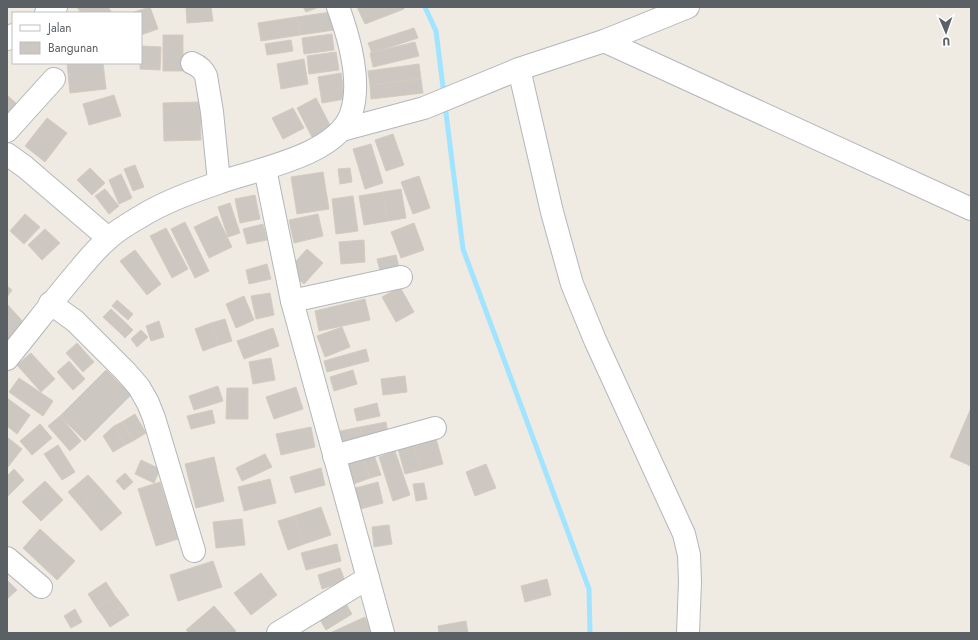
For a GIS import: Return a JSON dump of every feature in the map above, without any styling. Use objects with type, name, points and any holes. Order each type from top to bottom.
[{"type":"street","points":[[7,360],[50,303],[108,238],[170,202],[219,182],[265,169],[306,153],[328,142],[342,130],[350,115],[354,102],[355,82],[352,59],[338,7]]},
{"type":"street","points":[[342,130],[424,108],[519,69],[604,41],[688,7]]},
{"type":"street","points":[[604,41],[971,209]]},
{"type":"street","points":[[192,63],[199,66],[204,71],[207,80],[219,182]]},
{"type":"street","points":[[519,69],[552,212],[572,284],[595,340],[684,534],[689,555],[690,582],[688,633]]},
{"type":"street","points":[[7,131],[54,79]]},
{"type":"street","points":[[7,154],[26,167],[108,238]]},
{"type":"street","points":[[265,169],[292,301],[383,633]]},
{"type":"street","points":[[292,301],[401,276]]},
{"type":"street","points":[[50,303],[75,322],[126,372],[139,387],[154,418],[194,551]]},
{"type":"street","points":[[334,456],[435,428]]},
{"type":"street","points":[[7,558],[41,587]]},
{"type":"street","points":[[278,633],[368,578]]},
{"type":"building","points":[[77,7],[108,7],[111,12],[80,12]]},
{"type":"building","points":[[150,7],[158,29],[142,35],[142,12],[134,12]]},
{"type":"building","points":[[186,7],[211,7],[213,21],[187,23]]},
{"type":"building","points":[[303,7],[319,7],[306,12]]},
{"type":"building","points":[[357,7],[404,7],[404,9],[365,24]]},
{"type":"building","points":[[331,12],[334,30],[300,35],[297,17]]},
{"type":"building","points":[[297,17],[300,35],[261,41],[258,23]]},
{"type":"building","points":[[414,28],[418,38],[372,53],[368,43]]},
{"type":"building","points":[[332,34],[334,50],[304,54],[302,38]]},
{"type":"building","points":[[163,35],[183,35],[183,71],[163,71]]},
{"type":"building","points":[[291,40],[293,51],[267,55],[265,44]]},
{"type":"building","points":[[415,42],[419,56],[373,67],[370,53]]},
{"type":"building","points":[[142,46],[161,47],[160,70],[140,69],[140,64],[142,64]]},
{"type":"building","points":[[336,52],[339,70],[309,74],[307,56]]},
{"type":"building","points":[[304,59],[308,84],[281,89],[277,64]]},
{"type":"building","points":[[67,64],[103,64],[106,89],[70,93]]},
{"type":"building","points":[[419,64],[421,79],[370,85],[368,71]]},
{"type":"building","points":[[341,73],[345,99],[322,103],[318,77]]},
{"type":"building","points":[[421,79],[423,93],[371,99],[370,85]]},
{"type":"building","points":[[7,95],[17,104],[7,115]]},
{"type":"building","points":[[114,95],[121,116],[89,125],[83,104]]},
{"type":"building","points":[[316,98],[332,129],[313,139],[297,108]]},
{"type":"building","points":[[200,102],[201,140],[164,141],[163,103]]},
{"type":"building","points":[[293,108],[304,128],[283,139],[272,118]]},
{"type":"building","points":[[47,118],[67,133],[45,162],[25,146]]},
{"type":"building","points":[[393,134],[404,165],[386,171],[375,140]]},
{"type":"building","points":[[371,144],[383,183],[365,189],[353,149]]},
{"type":"building","points":[[135,165],[144,187],[133,191],[124,169]]},
{"type":"building","points":[[90,168],[105,183],[92,195],[77,180]]},
{"type":"building","points":[[350,168],[352,182],[340,184],[338,169]]},
{"type":"building","points":[[323,172],[329,209],[297,214],[291,177]]},
{"type":"building","points":[[121,174],[132,198],[119,204],[109,180]]},
{"type":"building","points":[[419,176],[430,208],[413,214],[401,182]]},
{"type":"building","points":[[105,189],[119,206],[109,214],[95,196]]},
{"type":"building","points":[[401,189],[406,218],[388,221],[383,192]]},
{"type":"building","points":[[383,192],[388,221],[364,225],[359,196]]},
{"type":"building","points":[[255,195],[260,219],[240,223],[235,199]]},
{"type":"building","points":[[353,196],[358,231],[336,234],[332,199]]},
{"type":"building","points":[[230,203],[240,233],[228,237],[218,207]]},
{"type":"building","points":[[25,214],[40,227],[24,244],[10,231]]},
{"type":"building","points":[[318,214],[323,236],[294,243],[289,220]]},
{"type":"building","points":[[217,216],[232,247],[209,258],[194,227]]},
{"type":"building","points":[[185,222],[209,271],[195,278],[171,229]]},
{"type":"building","points":[[414,223],[424,250],[401,258],[391,232]]},
{"type":"building","points":[[263,224],[267,240],[247,244],[243,229]]},
{"type":"building","points":[[166,228],[188,269],[172,278],[150,236]]},
{"type":"building","points":[[45,229],[60,243],[42,260],[28,245]]},
{"type":"building","points":[[364,240],[365,262],[341,264],[339,242]]},
{"type":"building","points":[[307,249],[323,263],[304,284],[288,270]]},
{"type":"building","points":[[135,250],[161,284],[147,295],[120,261]]},
{"type":"building","points":[[396,255],[400,271],[381,275],[377,259]]},
{"type":"building","points":[[267,264],[271,279],[249,284],[246,270]]},
{"type":"building","points":[[7,286],[12,290],[7,297]]},
{"type":"building","points":[[400,287],[414,312],[396,322],[382,297]]},
{"type":"building","points":[[270,293],[274,315],[256,319],[251,296]]},
{"type":"building","points":[[244,296],[254,320],[236,328],[226,304]]},
{"type":"building","points":[[365,299],[370,320],[319,331],[315,311]]},
{"type":"building","points":[[117,300],[133,314],[128,320],[112,306]]},
{"type":"building","points":[[7,304],[25,324],[7,340]]},
{"type":"building","points":[[111,309],[127,324],[119,332],[103,317]]},
{"type":"building","points":[[225,319],[232,341],[219,345],[211,323]]},
{"type":"building","points":[[159,321],[164,337],[151,341],[146,326]]},
{"type":"building","points":[[211,323],[219,345],[203,351],[195,329]]},
{"type":"building","points":[[127,324],[133,330],[125,338],[119,332]]},
{"type":"building","points":[[342,327],[350,347],[325,357],[317,336]]},
{"type":"building","points":[[273,328],[279,346],[244,359],[237,341]]},
{"type":"building","points":[[141,330],[148,337],[137,347],[131,339]]},
{"type":"building","points":[[77,343],[94,362],[83,372],[66,353]]},
{"type":"building","points":[[366,349],[369,361],[327,372],[324,361]]},
{"type":"building","points":[[31,353],[55,379],[41,392],[17,365]]},
{"type":"building","points":[[271,358],[275,380],[253,384],[249,362]]},
{"type":"building","points":[[69,361],[85,379],[73,390],[57,372]]},
{"type":"building","points":[[106,370],[131,395],[85,441],[60,416]]},
{"type":"building","points":[[353,370],[357,384],[334,391],[330,377]]},
{"type":"building","points":[[405,376],[407,392],[383,395],[381,379]]},
{"type":"building","points":[[19,378],[53,401],[43,416],[9,392]]},
{"type":"building","points":[[218,386],[223,401],[194,410],[189,396]]},
{"type":"building","points":[[296,387],[303,409],[274,419],[266,397]]},
{"type":"building","points":[[227,388],[248,388],[248,419],[226,419]]},
{"type":"building","points":[[7,398],[30,415],[17,434],[7,426]]},
{"type":"building","points":[[377,403],[380,416],[357,421],[354,409]]},
{"type":"building","points":[[971,408],[971,466],[950,457]]},
{"type":"building","points":[[212,410],[215,423],[191,429],[187,416]]},
{"type":"building","points":[[135,414],[146,433],[133,441],[122,422]]},
{"type":"building","points":[[60,416],[81,441],[70,451],[48,426]]},
{"type":"building","points":[[122,422],[133,441],[125,445],[114,426]]},
{"type":"building","points":[[386,422],[389,439],[363,444],[360,427]]},
{"type":"building","points":[[40,424],[52,438],[32,455],[20,441]]},
{"type":"building","points":[[114,426],[125,445],[113,452],[103,436]]},
{"type":"building","points":[[311,427],[315,447],[281,455],[276,434]]},
{"type":"building","points":[[360,427],[363,444],[339,449],[336,432]]},
{"type":"building","points":[[7,437],[22,449],[8,467],[7,466]]},
{"type":"building","points":[[436,438],[443,464],[421,470],[413,445]]},
{"type":"building","points":[[58,445],[75,472],[62,480],[44,454]]},
{"type":"building","points":[[413,445],[421,470],[405,474],[398,449]]},
{"type":"building","points":[[395,451],[410,495],[393,501],[379,457]]},
{"type":"building","points":[[373,452],[381,475],[370,478],[362,455]]},
{"type":"building","points":[[265,454],[272,467],[242,481],[236,468]]},
{"type":"building","points":[[362,455],[370,478],[348,486],[340,463]]},
{"type":"building","points":[[214,457],[224,501],[196,508],[185,464]]},
{"type":"building","points":[[141,460],[160,469],[154,483],[135,474]]},
{"type":"building","points":[[486,464],[496,488],[475,496],[466,472]]},
{"type":"building","points":[[321,468],[325,485],[295,493],[290,477]]},
{"type":"building","points":[[14,469],[24,480],[8,496],[7,476]]},
{"type":"building","points":[[125,473],[133,482],[124,490],[116,481]]},
{"type":"building","points":[[88,475],[101,489],[81,507],[68,492]]},
{"type":"building","points":[[270,479],[276,503],[244,511],[238,487]]},
{"type":"building","points":[[45,481],[63,500],[41,521],[22,502]]},
{"type":"building","points":[[160,482],[178,539],[156,546],[138,489]]},
{"type":"building","points":[[378,482],[383,503],[353,511],[348,490]]},
{"type":"building","points":[[424,483],[427,499],[416,501],[413,484]]},
{"type":"building","points":[[101,489],[122,513],[101,531],[81,507]]},
{"type":"building","points":[[321,507],[331,535],[304,544],[294,516]]},
{"type":"building","points":[[294,516],[304,544],[288,550],[278,521]]},
{"type":"building","points":[[242,519],[245,545],[216,548],[213,522]]},
{"type":"building","points":[[389,525],[392,544],[374,547],[372,527]]},
{"type":"building","points":[[40,529],[75,561],[57,580],[23,548]]},
{"type":"building","points":[[337,544],[341,561],[306,570],[301,553]]},
{"type":"building","points":[[213,561],[222,587],[178,601],[170,575]]},
{"type":"building","points":[[340,568],[345,581],[322,589],[318,575]]},
{"type":"building","points":[[261,573],[277,595],[251,615],[234,593]]},
{"type":"building","points":[[547,579],[551,595],[525,602],[521,586]]},
{"type":"building","points":[[7,580],[17,590],[7,599]]},
{"type":"building","points":[[106,582],[115,596],[97,608],[88,594]]},
{"type":"building","points":[[115,596],[123,606],[105,619],[97,608]]},
{"type":"building","points":[[345,602],[352,614],[326,630],[319,618]]},
{"type":"building","points":[[123,606],[129,615],[110,627],[105,619]]},
{"type":"building","points":[[214,606],[236,631],[233,633],[189,633],[186,630]]},
{"type":"building","points":[[75,609],[82,622],[71,628],[64,616]]},
{"type":"building","points":[[365,617],[373,633],[330,633]]},
{"type":"building","points":[[466,621],[468,633],[439,633],[438,626]]},
{"type":"waterway","points":[[425,7],[436,31],[444,95]]},
{"type":"waterway","points":[[445,105],[463,249],[589,589],[590,633]]}]
